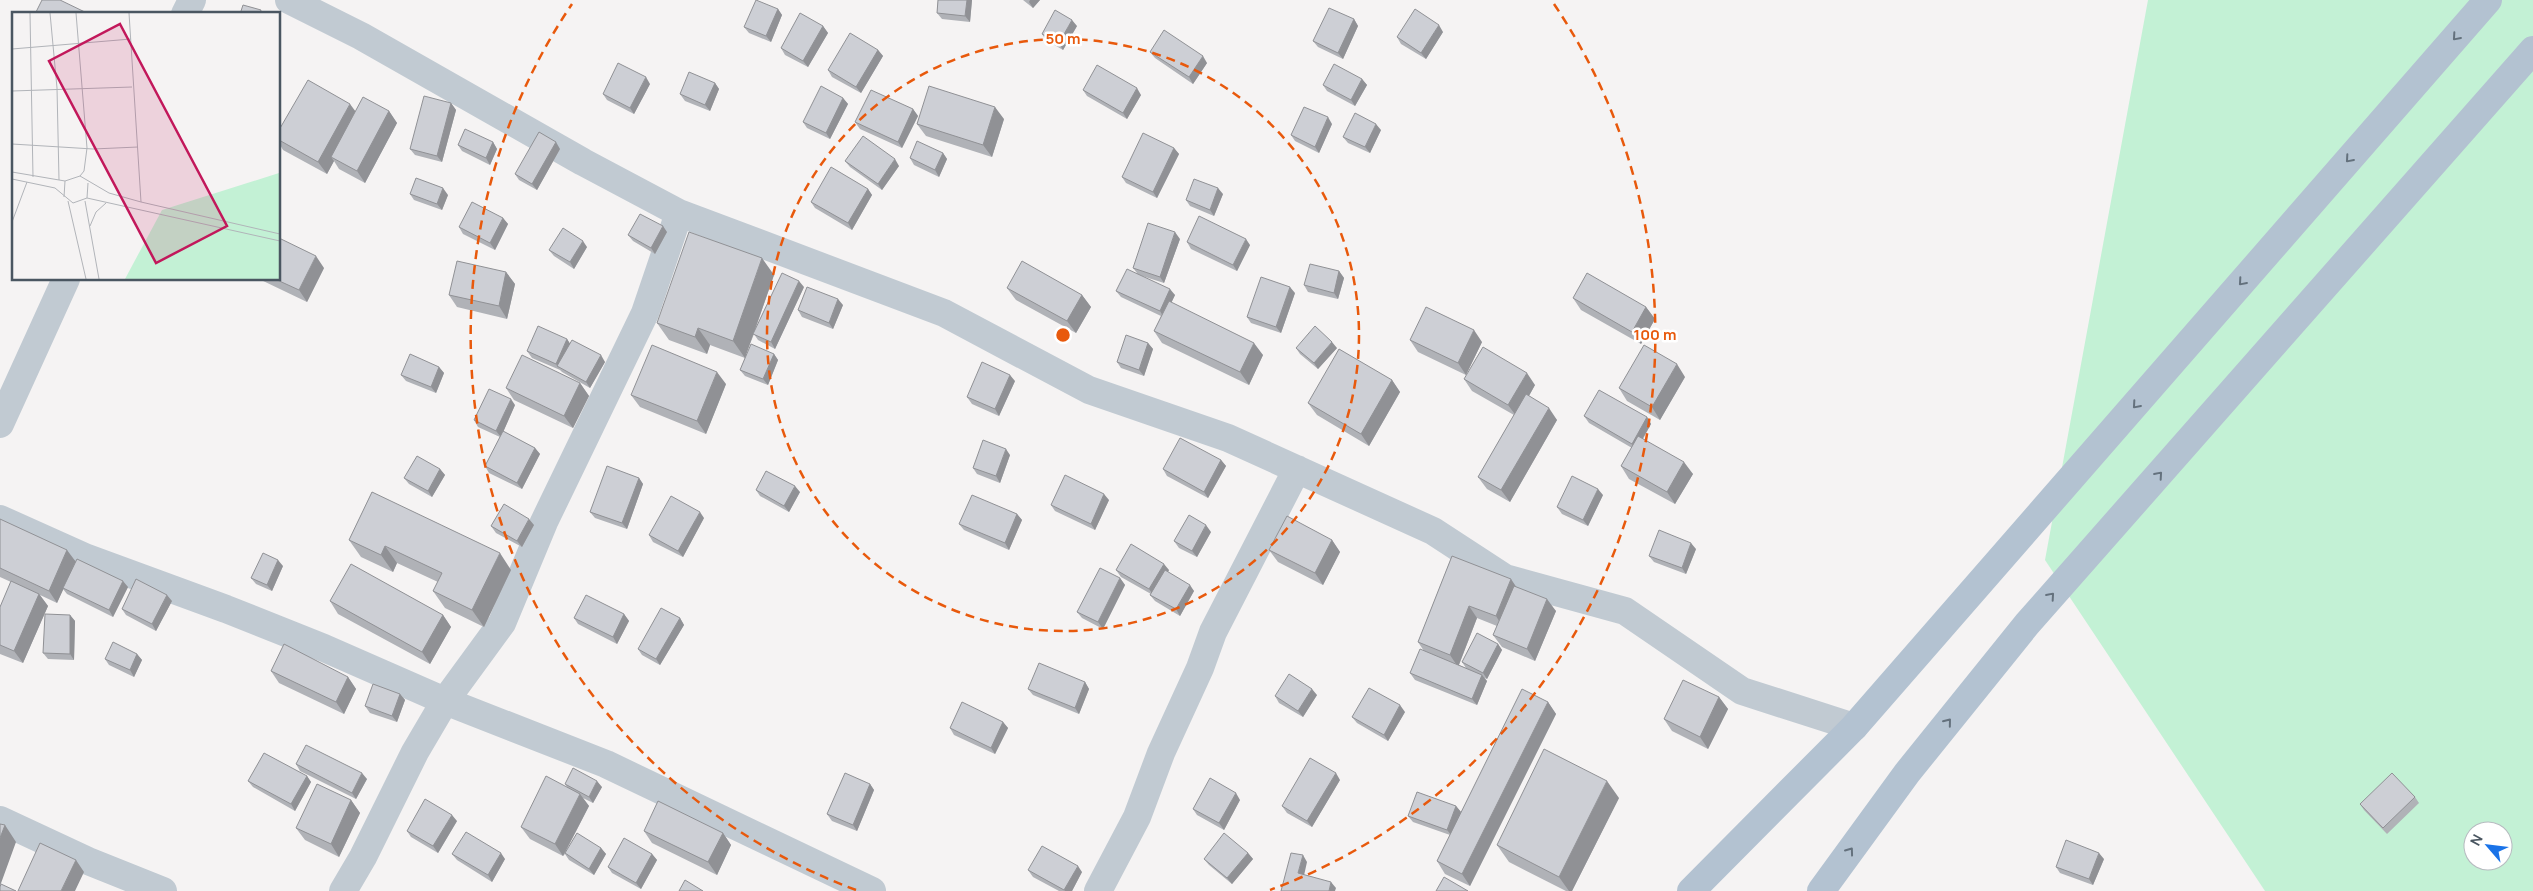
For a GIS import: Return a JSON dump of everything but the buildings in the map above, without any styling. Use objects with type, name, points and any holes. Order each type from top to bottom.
[{"type":"main road","points":[[1691,891],[1854,727],[2488,0]]},
{"type":"main road","points":[[1821,891],[1907,772],[2027,624],[2533,50]]},
{"type":"street","points":[[186,12],[192,0]]},
{"type":"street","points":[[289,0],[361,36],[583,162],[679,212],[944,313],[1089,390],[1228,438],[1433,531],[1505,578],[1625,611],[1742,691],[1854,727]]},
{"type":"street","points":[[343,891],[363,857],[415,752],[445,701],[502,623],[544,522],[645,314],[679,212]]},
{"type":"street","points":[[0,424],[66,280]]},
{"type":"street","points":[[1098,891],[1137,817],[1161,753],[1200,668],[1213,632],[1297,470]]},
{"type":"street","points":[[0,519],[87,558],[226,609],[324,648],[445,701],[606,764],[872,891]]},
{"type":"street","points":[[0,820],[88,861],[163,891]]},
{"type":"green space","points":[[2148,0],[2533,0],[2533,891],[2265,891],[2045,560]]}]
